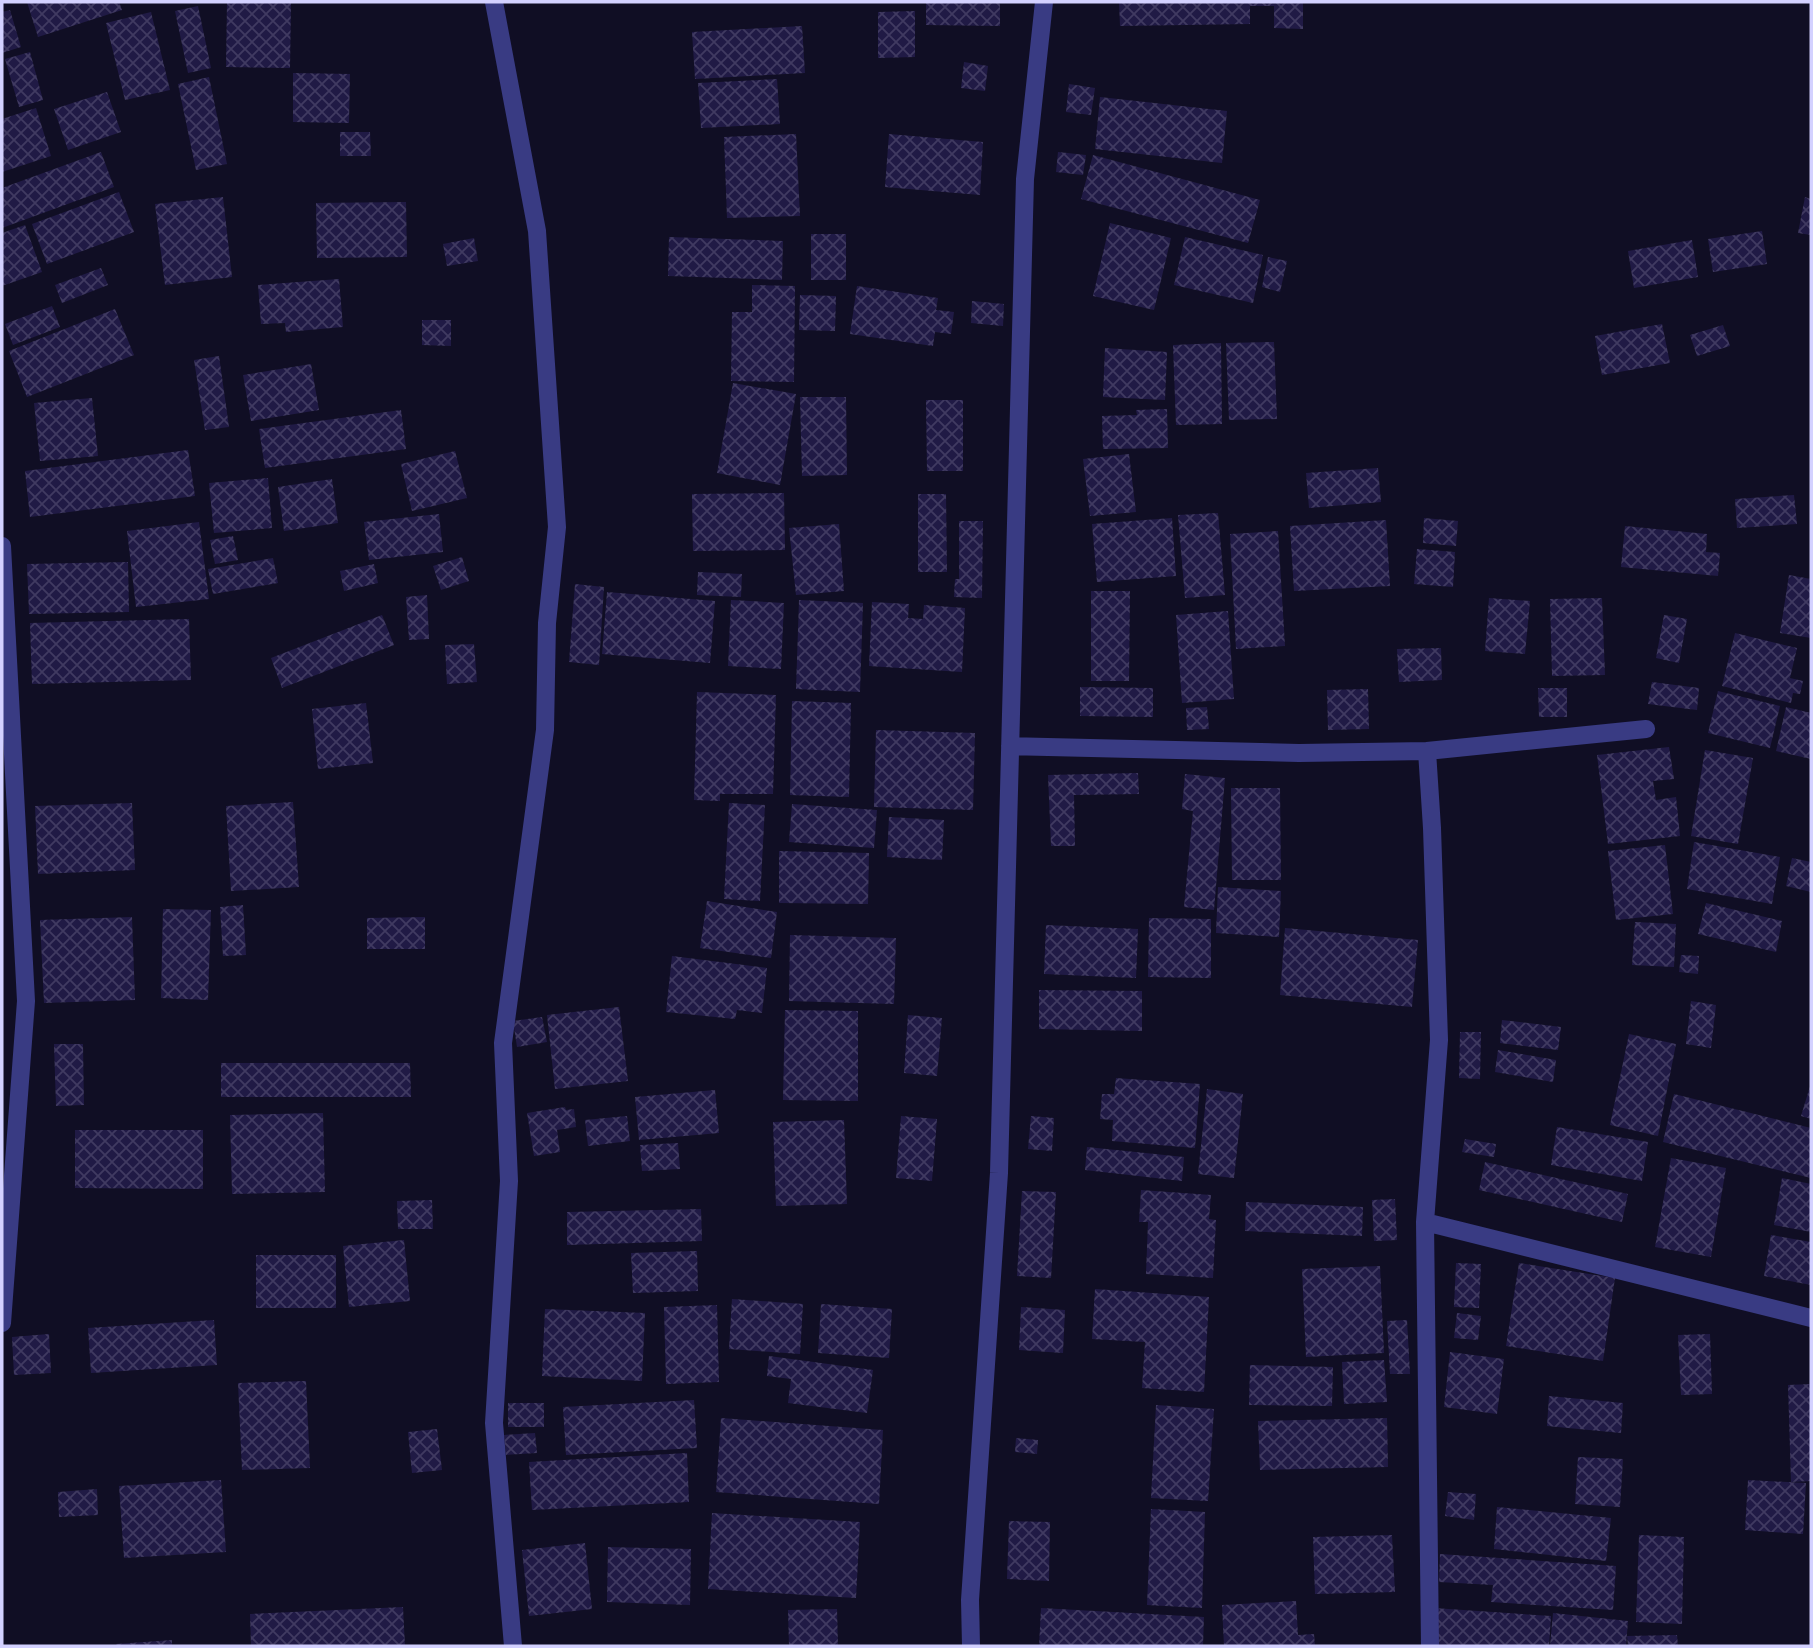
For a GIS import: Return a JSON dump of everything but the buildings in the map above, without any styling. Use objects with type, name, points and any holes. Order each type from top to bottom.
[{"type":"street","points":[[494,2],[537,232],[557,527],[547,623],[545,730],[503,1043],[509,1181],[495,1423],[513,1646]]},
{"type":"street","points":[[971,1646],[971,1600],[999,1173],[1025,179],[1044,2]]},
{"type":"street","points":[[2,546],[26,1002],[2,1323]]},
{"type":"street","points":[[1010,746],[1299,754],[1427,751],[1646,729]]},
{"type":"street","points":[[1427,751],[1438,1040],[1425,1222],[1430,1646]]},
{"type":"street","points":[[1425,1222],[1811,1318]]}]
